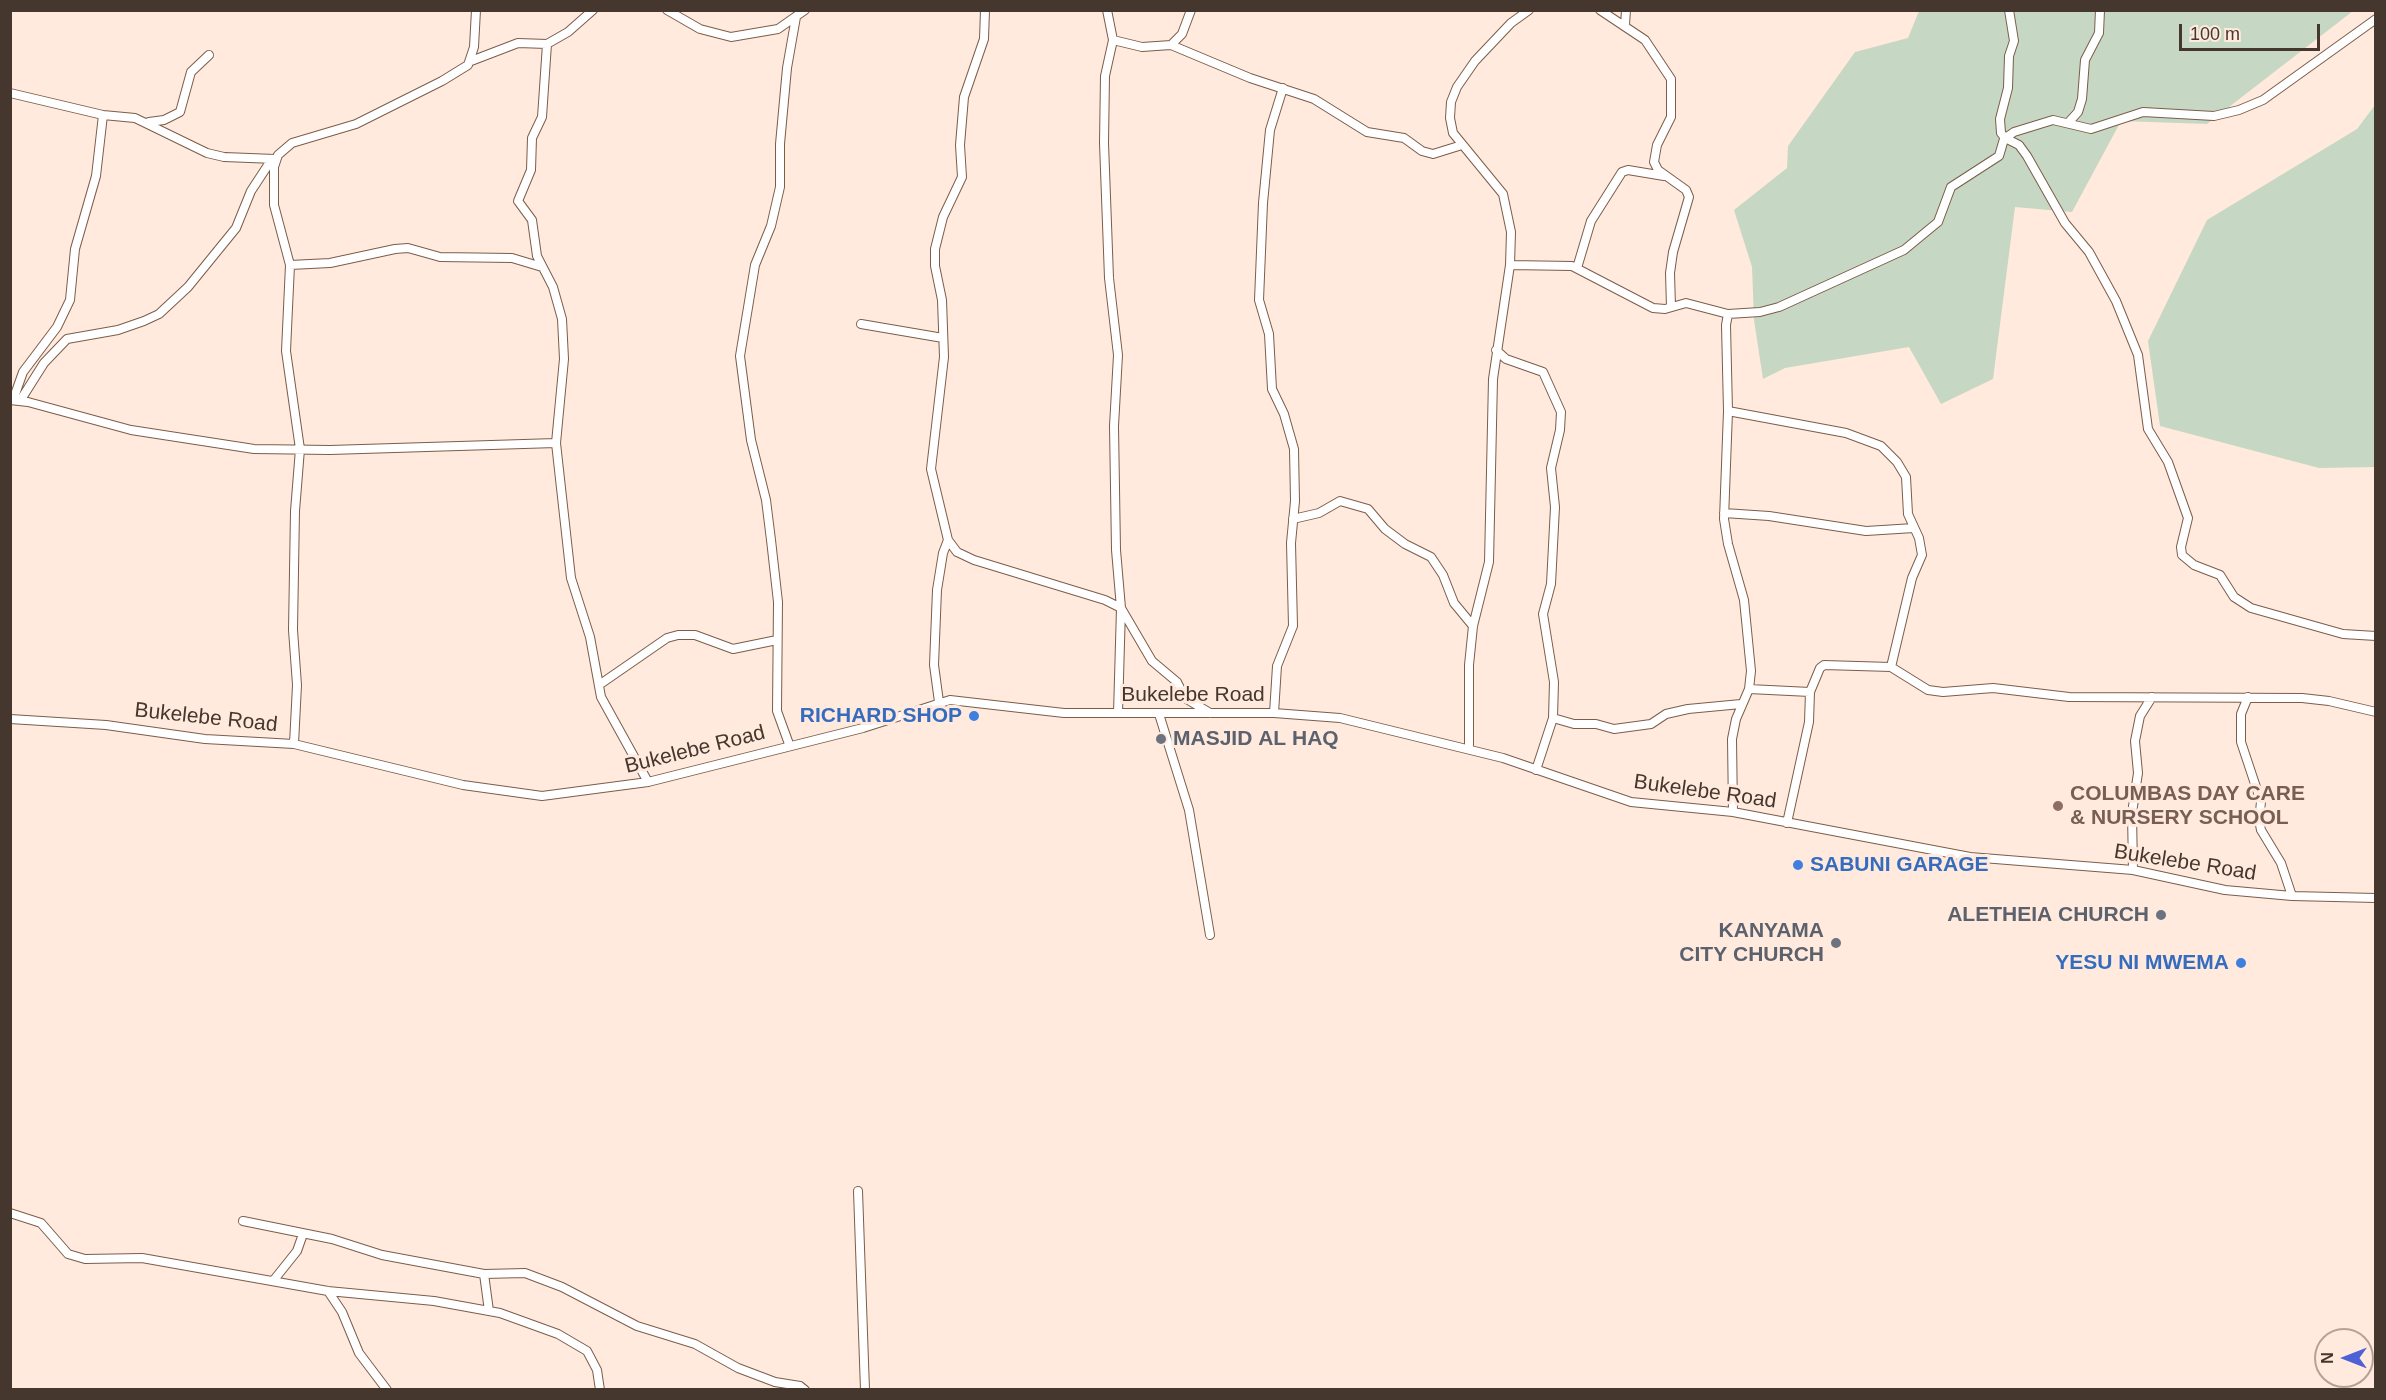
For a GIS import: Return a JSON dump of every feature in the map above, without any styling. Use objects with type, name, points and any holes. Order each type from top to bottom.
[{"type":"street","points":[[471,61],[476,10]]},
{"type":"street","points":[[15,400],[44,363],[67,339],[118,330],[159,314],[188,287],[236,228],[251,191],[274,159],[292,143],[367,119],[442,81],[471,61],[499,48],[518,43],[547,44],[568,32],[592,10]]},
{"type":"street","points":[[667,10],[700,29],[731,37],[778,29],[805,10]]},
{"type":"street","points":[[985,10],[984,39],[975,59],[963,106],[960,145],[962,177],[943,217],[935,249],[935,266],[942,300],[943,338],[939,419],[931,469],[948,540],[957,552],[974,560],[1105,600],[1121,608],[1139,643],[1152,661],[1177,682],[1185,698],[1210,713]]},
{"type":"street","points":[[1107,10],[1113,40],[1105,76],[1104,143],[1109,278],[1118,355],[1114,426],[1116,550],[1121,608],[1118,713]]},
{"type":"street","points":[[1171,45],[1182,34],[1191,10]]},
{"type":"street","points":[[1470,749],[1468,665],[1473,626],[1490,552],[1492,404],[1496,350],[1510,265],[1511,232],[1505,197],[1453,133],[1450,118],[1456,87],[1475,61],[1499,34],[1529,10]]},
{"type":"street","points":[[1600,10],[1645,40],[1671,79],[1670,125],[1654,154],[1656,166],[1686,190],[1689,197],[1673,252],[1670,273],[1671,307]]},
{"type":"street","points":[[1625,25],[1626,10]]},
{"type":"street","points":[[2009,10],[2014,37],[2000,119],[2001,133],[2005,138],[2019,145],[2027,156],[2065,223],[2089,252],[2115,301],[2138,355],[2148,429],[2168,462],[2188,518],[2181,547],[2182,555],[2194,565],[2223,577],[2240,603],[2343,634],[2376,636]]},
{"type":"street","points":[[2068,123],[2078,112],[2082,99],[2085,60],[2099,33],[2100,10]]},
{"type":"street","points":[[789,744],[777,711],[778,602],[770,531],[751,440],[740,356],[755,265],[771,226],[780,187],[780,144],[787,68],[796,17]]},
{"type":"street","points":[[1510,265],[1557,265],[1577,268],[1653,308],[1686,303],[1728,314],[1760,312],[1779,306],[1904,250],[1938,222],[1951,187],[1999,156],[2005,138],[2014,132],[2053,120],[2091,129],[2143,112],[2214,116],[2239,110],[2263,100],[2376,19]]},
{"type":"street","points":[[1113,40],[1142,47],[1171,45],[1250,78],[1322,103],[1367,132],[1404,138],[1427,153],[1441,153],[1462,145]]},
{"type":"street","points":[[547,44],[542,117],[532,138],[531,170],[518,198],[519,204],[532,220],[534,246],[553,287],[562,319],[564,359],[556,443],[571,578],[590,637],[605,706],[648,782]]},
{"type":"street","points":[[146,122],[164,120],[180,112],[184,103],[188,77],[210,55]]},
{"type":"street","points":[[1274,713],[1277,666],[1293,626],[1291,543],[1294,446],[1284,414],[1272,389],[1269,334],[1259,300],[1263,203],[1270,130],[1283,88]]},
{"type":"street","points":[[10,93],[103,115],[127,117],[146,122],[207,153],[232,158],[274,159]]},
{"type":"street","points":[[15,400],[23,372],[57,327],[70,300],[75,249],[96,176],[103,115]]},
{"type":"street","points":[[274,159],[274,205],[290,265],[286,351],[300,449],[295,511],[293,630],[297,685],[294,744]]},
{"type":"street","points":[[1577,268],[1591,221],[1623,172],[1628,170],[1666,176]]},
{"type":"street","points":[[290,265],[330,264],[408,248],[440,257],[512,258],[542,267]]},
{"type":"street","points":[[1728,314],[1726,362],[1728,411],[1724,513],[1728,544],[1746,608],[1750,648],[1749,689],[1741,704],[1732,739],[1733,812]]},
{"type":"street","points":[[861,324],[943,338]]},
{"type":"street","points":[[1496,350],[1506,359],[1543,372],[1561,412],[1560,430],[1552,463],[1555,507],[1551,584],[1543,614],[1554,682],[1552,718],[1536,770]]},
{"type":"street","points":[[15,400],[105,425],[254,449],[556,443]]},
{"type":"street","points":[[1728,411],[1846,433],[1881,446],[1897,462],[1906,477],[1908,514],[1921,548],[1921,559],[1912,578],[1891,668]]},
{"type":"street","points":[[1293,519],[1319,513],[1340,501],[1368,509],[1385,529],[1405,544],[1431,557],[1443,575],[1454,603],[1473,626]]},
{"type":"street","points":[[1724,513],[1769,516],[1866,531],[1914,528]]},
{"type":"street","points":[[939,702],[934,665],[937,590],[948,540]]},
{"type":"street","points":[[599,685],[667,638],[678,635],[695,635],[733,649],[777,640]]},
{"type":"street","points":[[1787,823],[1810,712],[1810,692],[1822,666],[1891,668],[1935,692],[1994,688],[2069,697],[2329,701],[2376,712]]},
{"type":"street","points":[[1749,689],[1810,692]]},
{"type":"street","points":[[2133,870],[2132,813],[2138,773],[2135,741],[2140,717],[2152,697]]},
{"type":"street","points":[[2248,698],[2241,714],[2241,742],[2261,802],[2259,820],[2261,830],[2281,863],[2292,896]]},
{"type":"street","name":"Bukelebe Road","points":[[10,719],[106,725],[205,739],[294,744],[463,785],[515,795],[565,795],[648,782],[789,744],[863,728],[939,702],[958,701],[1064,713],[1274,713],[1340,718],[1470,749],[1631,802],[1733,812],[1970,857],[2133,870],[2225,890],[2292,896],[2376,898]]},
{"type":"street","points":[[1552,718],[1574,724],[1596,724],[1614,729],[1651,724],[1666,714],[1688,709],[1741,704]]},
{"type":"street","points":[[1159,714],[1189,810],[1210,934]]},
{"type":"street","points":[[858,1191],[865,1389]]},
{"type":"street","points":[[11,1212],[41,1223],[63,1250],[75,1257],[101,1261],[142,1258],[328,1291],[434,1301],[489,1311],[541,1327],[575,1343],[593,1361],[600,1389]]},
{"type":"street","points":[[243,1221],[332,1239],[382,1255],[484,1274],[520,1272],[533,1275],[562,1287],[637,1326],[695,1344],[738,1368],[775,1382],[805,1389]]},
{"type":"street","points":[[273,1281],[297,1251],[303,1234]]},
{"type":"street","points":[[484,1274],[489,1311]]},
{"type":"street","points":[[328,1291],[342,1312],[358,1353],[387,1389]]},
{"type":"green space","points":[[1919,11],[2353,11],[2207,124],[2121,121],[2072,212],[2015,207],[1993,379],[1941,404],[1909,347],[1785,368],[1763,379],[1754,320],[1752,267],[1734,210],[1787,168],[1788,146],[1855,52],[1908,38]]},
{"type":"green space","points":[[2375,105],[2375,467],[2319,468],[2160,426],[2148,341],[2207,220],[2357,129]]},
{"type":"place","name":"RICHARD SHOP","points":[[974,716]]},
{"type":"place","name":"MASJID AL HAQ","points":[[1161,739]]},
{"type":"place","name":"COLUMBAS DAY CARE & NURSERY SCHOOL","points":[[2058,806]]},
{"type":"place","name":"SABUNI GARAGE","points":[[1798,865]]},
{"type":"place","name":"ALETHEIA CHURCH","points":[[2161,915]]},
{"type":"place","name":"KANYAMA CITY CHURCH","points":[[1836,943]]},
{"type":"place","name":"YESU NI MWEMA","points":[[2241,963]]}]
